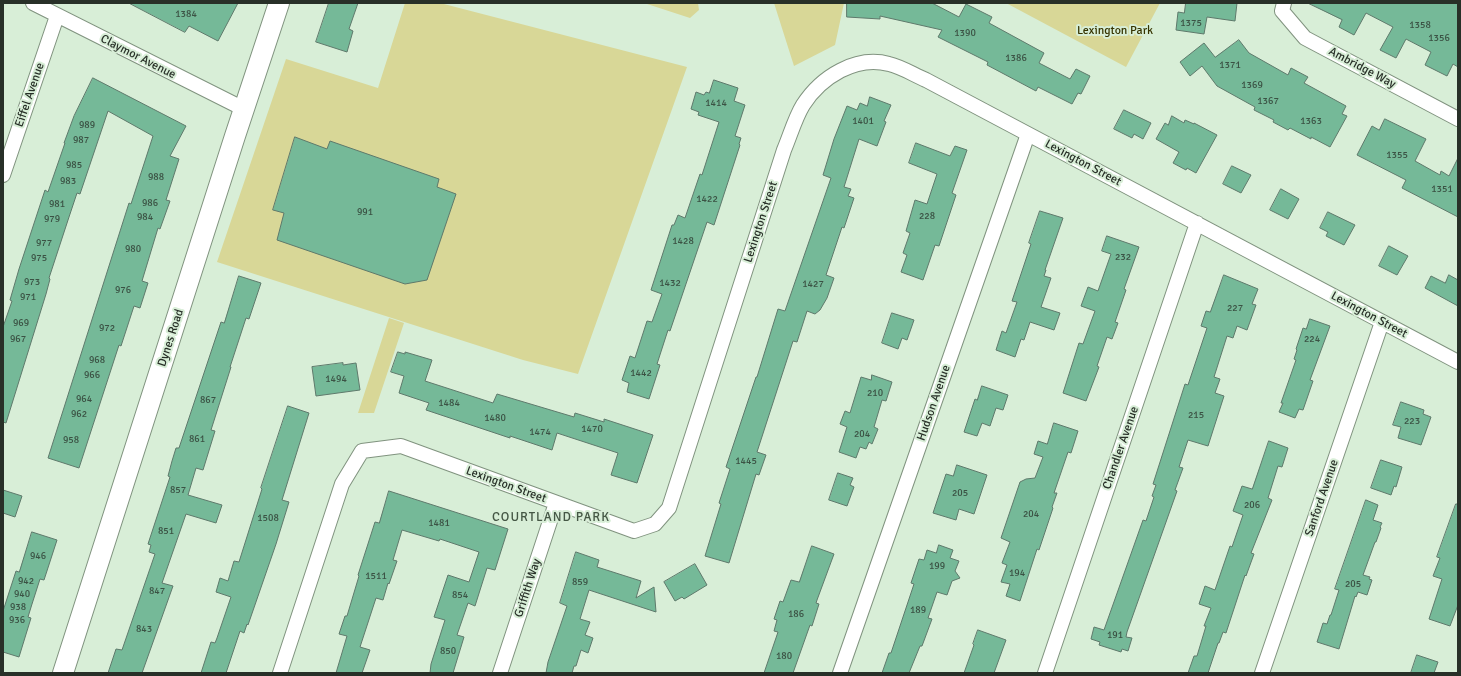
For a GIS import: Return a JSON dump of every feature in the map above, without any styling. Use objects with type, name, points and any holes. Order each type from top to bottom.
[{"type":"street","name":"Claymor Avenue","points":[[33,3],[244,109]]},
{"type":"street","name":"Dynes Road","points":[[63,673],[279,3]]},
{"type":"street","name":"Ambridge Way","points":[[1284,3],[1282,11],[1305,38],[1458,119]]},
{"type":"street","name":"Eiffel Avenue","points":[[3,175],[57,16]]},
{"type":"street","name":"Lexington Street","points":[[280,673],[342,484],[362,451],[401,446],[634,531],[655,524],[669,508],[784,150],[802,106],[822,82],[851,66],[872,62],[890,64],[926,80],[1458,362]]},
{"type":"street","name":"Hudson Avenue","points":[[840,673],[1028,134]]},
{"type":"street","name":"Chandler Avenue","points":[[1045,673],[1197,223]]},
{"type":"street","name":"Sanford Avenue","points":[[1262,673],[1382,322]]},
{"type":"street","name":"Griffith Way","points":[[500,673],[556,503]]},
{"type":"green space","points":[[405,3],[440,3],[687,67],[578,374],[523,360],[217,262],[286,59],[378,88]]},
{"type":"green space","points":[[644,3],[698,3],[699,10],[690,18]]},
{"type":"green space","points":[[774,3],[844,3],[835,45],[794,66]]},
{"type":"green space","name":"Lexington Park","points":[[1006,3],[1160,3],[1126,67]]},
{"type":"green space","points":[[389,318],[404,323],[374,413],[358,413]]},
{"type":"building","points":[[129,3],[238,3],[218,41],[189,26],[185,32]]},
{"type":"building","points":[[329,3],[358,3],[349,29],[353,31],[347,52],[316,42]]},
{"type":"building","points":[[847,3],[932,3],[959,17],[966,4],[992,17],[989,23],[1044,53],[1039,63],[1070,79],[1076,69],[1090,76],[1081,94],[1078,93],[1072,104],[1038,87],[1036,91],[987,65],[988,62],[938,37],[942,30],[880,16],[880,19],[847,17]]},
{"type":"building","points":[[1186,3],[1237,3],[1235,21],[1207,17],[1204,34],[1176,30],[1178,12],[1184,13]]},
{"type":"building","points":[[1308,3],[1458,3],[1458,67],[1453,64],[1447,76],[1425,65],[1431,52],[1406,39],[1396,58],[1380,50],[1393,27],[1366,13],[1354,35],[1339,27],[1342,20]]},
{"type":"building","points":[[1239,40],[1249,53],[1288,75],[1291,68],[1308,77],[1304,83],[1346,106],[1342,114],[1347,116],[1330,147],[1290,128],[1288,130],[1273,122],[1274,120],[1254,110],[1255,107],[1217,86],[1202,66],[1190,76],[1180,62],[1204,43],[1215,57]]},
{"type":"building","points":[[93,78],[186,126],[170,156],[179,159],[166,200],[170,201],[160,229],[158,228],[142,281],[148,283],[140,308],[134,306],[121,346],[119,345],[79,468],[48,458],[129,203],[131,204],[153,136],[108,111],[80,194],[77,193],[49,278],[46,294],[6,423],[3,422],[3,327],[12,301],[10,300],[19,269],[45,190],[48,192],[74,116]]},
{"type":"building","points":[[714,80],[738,88],[734,101],[745,105],[735,136],[741,138],[740,145],[714,225],[707,222],[670,331],[668,330],[657,364],[660,365],[649,399],[627,392],[629,383],[622,380],[630,356],[635,358],[647,321],[652,322],[662,294],[651,290],[672,225],[674,225],[678,215],[685,218],[700,174],[702,175],[719,122],[698,115],[699,112],[691,109],[696,92],[704,95],[706,92],[709,93]]},
{"type":"building","points":[[870,97],[891,105],[884,121],[886,122],[877,146],[859,139],[844,187],[851,189],[848,196],[854,198],[844,228],[842,227],[826,275],[834,278],[827,298],[820,310],[815,314],[807,311],[797,342],[793,341],[757,452],[766,455],[759,475],[756,474],[729,563],[705,556],[730,469],[726,467],[757,377],[778,309],[785,311],[831,178],[823,175],[834,139],[847,106],[857,110],[860,103],[867,106]]},
{"type":"building","points":[[1124,110],[1151,123],[1143,139],[1134,134],[1132,138],[1114,129]]},
{"type":"building","points":[[1172,116],[1184,123],[1185,120],[1194,123],[1217,135],[1196,173],[1187,168],[1186,170],[1173,163],[1179,152],[1156,139],[1165,123],[1168,125]]},
{"type":"building","points":[[1385,119],[1426,139],[1415,161],[1440,175],[1441,171],[1449,176],[1458,158],[1458,217],[1402,188],[1406,180],[1357,155],[1372,126],[1379,130]]},
{"type":"building","points":[[295,137],[327,149],[330,141],[439,179],[437,187],[456,194],[427,280],[405,284],[277,240],[284,213],[273,210]]},
{"type":"building","points":[[916,143],[950,156],[955,146],[967,150],[952,193],[956,195],[939,246],[935,245],[923,280],[901,272],[907,255],[903,253],[910,233],[906,231],[915,200],[927,204],[937,174],[909,163]]},
{"type":"building","points":[[1232,166],[1251,175],[1241,193],[1223,184]]},
{"type":"building","points":[[1281,189],[1299,199],[1288,219],[1270,210]]},
{"type":"building","points":[[1040,211],[1063,218],[1045,270],[1044,276],[1051,278],[1041,307],[1060,313],[1054,330],[1030,322],[1024,340],[1021,339],[1015,357],[996,350],[1002,331],[1006,333],[1017,302],[1012,301],[1031,244],[1029,243]]},
{"type":"building","points":[[1328,212],[1355,225],[1344,245],[1326,236],[1328,232],[1320,228]]},
{"type":"building","points":[[1107,236],[1139,247],[1124,289],[1126,290],[1115,322],[1118,323],[1112,339],[1107,337],[1097,366],[1099,367],[1086,401],[1063,393],[1079,343],[1083,344],[1095,311],[1081,306],[1088,287],[1098,291],[1111,254],[1102,251]]},
{"type":"building","points":[[1389,246],[1408,256],[1397,275],[1379,266]]},
{"type":"building","points":[[1224,275],[1258,289],[1252,304],[1256,305],[1247,330],[1237,326],[1233,338],[1227,336],[1214,377],[1220,379],[1215,393],[1224,396],[1208,446],[1188,440],[1179,467],[1183,468],[1175,490],[1177,491],[1127,632],[1126,637],[1132,638],[1128,651],[1122,649],[1121,652],[1099,645],[1100,642],[1091,639],[1094,627],[1104,630],[1143,520],[1146,521],[1154,497],[1152,496],[1156,485],[1153,484],[1185,384],[1188,385],[1207,328],[1201,326],[1206,311],[1210,312]]},
{"type":"building","points":[[1449,275],[1458,280],[1458,306],[1425,288],[1431,276],[1445,283]]},
{"type":"building","points":[[239,276],[261,283],[249,319],[246,318],[230,367],[211,430],[215,431],[203,470],[196,468],[188,495],[222,505],[216,523],[186,514],[162,583],[173,586],[142,673],[108,673],[116,649],[122,650],[155,554],[149,552],[151,545],[148,544],[170,477],[168,476],[172,461],[176,448],[179,448],[221,322],[224,323]]},
{"type":"building","points":[[892,313],[914,320],[907,340],[902,338],[898,349],[882,343]]},
{"type":"building","points":[[1310,319],[1330,326],[1310,380],[1313,381],[1303,410],[1299,409],[1295,418],[1279,412],[1296,360],[1294,359],[1296,349],[1303,328],[1306,329]]},
{"type":"building","points":[[398,352],[405,354],[405,352],[432,360],[425,381],[493,403],[497,394],[574,417],[575,413],[604,422],[604,419],[653,435],[637,483],[611,475],[618,453],[557,433],[552,450],[510,436],[510,438],[426,410],[429,403],[399,393],[404,376],[391,372]]},
{"type":"building","points":[[343,363],[343,365],[356,363],[360,390],[316,396],[312,367]]},
{"type":"building","points":[[872,375],[892,382],[886,401],[882,400],[874,427],[878,429],[872,444],[869,442],[866,449],[860,447],[856,458],[839,452],[847,427],[840,424],[845,411],[850,413],[861,377],[871,380]]},
{"type":"building","points":[[982,386],[1008,395],[1003,410],[996,408],[990,426],[982,423],[977,436],[964,432],[975,399],[977,400]]},
{"type":"building","points":[[1401,402],[1424,410],[1423,414],[1431,417],[1421,445],[1398,438],[1401,427],[1393,425]]},
{"type":"building","points":[[288,406],[309,413],[282,500],[289,502],[276,544],[248,625],[247,624],[244,633],[240,631],[226,673],[201,673],[211,642],[215,643],[231,597],[216,592],[220,578],[228,581],[234,561],[239,562]]},
{"type":"building","points":[[1054,423],[1078,431],[1071,453],[1068,452],[1054,493],[1057,493],[1052,507],[1053,508],[1039,550],[1037,549],[1020,601],[1006,596],[1010,584],[1001,582],[1007,565],[1002,563],[1010,542],[1001,538],[1020,482],[1026,479],[1035,478],[1043,457],[1034,454],[1038,441],[1047,444]]},
{"type":"building","points":[[1269,441],[1288,448],[1282,467],[1278,466],[1268,498],[1272,500],[1251,553],[1254,554],[1246,576],[1245,575],[1226,633],[1223,632],[1218,643],[1208,673],[1188,673],[1194,656],[1197,656],[1206,626],[1204,626],[1211,608],[1199,604],[1205,586],[1215,590],[1230,546],[1232,547],[1243,515],[1233,511],[1242,486],[1252,489]]},
{"type":"building","points":[[1381,460],[1402,467],[1396,487],[1394,486],[1391,495],[1371,488]]},
{"type":"building","points":[[957,465],[987,475],[974,514],[959,509],[956,520],[933,513],[946,474],[953,476]]},
{"type":"building","points":[[838,473],[853,478],[850,485],[854,487],[847,506],[829,500]]},
{"type":"building","points":[[3,490],[22,496],[15,517],[3,513]]},
{"type":"building","points":[[389,491],[508,529],[495,570],[487,568],[475,606],[468,603],[457,635],[464,637],[453,673],[430,673],[431,664],[445,620],[434,617],[448,575],[469,582],[479,552],[440,539],[439,541],[402,530],[393,560],[397,561],[389,584],[388,583],[383,600],[376,598],[360,647],[370,650],[362,673],[336,673],[347,636],[339,634],[345,616],[347,616],[375,522],[379,523]]},
{"type":"building","points":[[1366,500],[1378,505],[1373,520],[1382,523],[1363,575],[1370,577],[1369,579],[1372,580],[1367,595],[1358,592],[1356,597],[1355,596],[1339,649],[1317,642],[1323,623],[1327,624],[1331,615],[1339,590],[1335,589]]},
{"type":"building","points":[[1456,504],[1458,504],[1458,605],[1450,626],[1429,619],[1442,579],[1433,576],[1440,558],[1437,557]]},
{"type":"building","points":[[32,532],[57,540],[44,580],[40,579],[28,617],[31,618],[19,657],[3,652],[3,611],[16,571],[19,572]]},
{"type":"building","points":[[939,545],[953,550],[950,558],[959,561],[955,571],[960,578],[952,581],[947,595],[937,592],[928,618],[932,619],[922,646],[920,646],[909,673],[882,673],[889,653],[891,653],[914,584],[911,583],[919,559],[924,560],[927,550],[936,553]]},
{"type":"building","points":[[812,546],[834,554],[816,603],[819,604],[812,626],[810,625],[793,673],[764,673],[778,632],[774,631],[777,620],[774,619],[780,601],[783,602],[791,580],[799,582]]},
{"type":"building","points":[[576,552],[599,560],[597,567],[641,581],[636,598],[654,587],[656,612],[589,590],[580,619],[590,622],[585,635],[593,638],[588,653],[581,650],[572,673],[546,673],[548,662],[567,606],[560,603]]},
{"type":"building","points":[[695,564],[707,585],[684,599],[682,597],[675,601],[664,582]]},
{"type":"building","points":[[978,630],[1006,640],[994,673],[964,673]]},
{"type":"building","points":[[1417,655],[1438,662],[1434,673],[1411,673]]},
{"type":"district","name":"COURTLAND PARK","points":[[551,518]]}]
